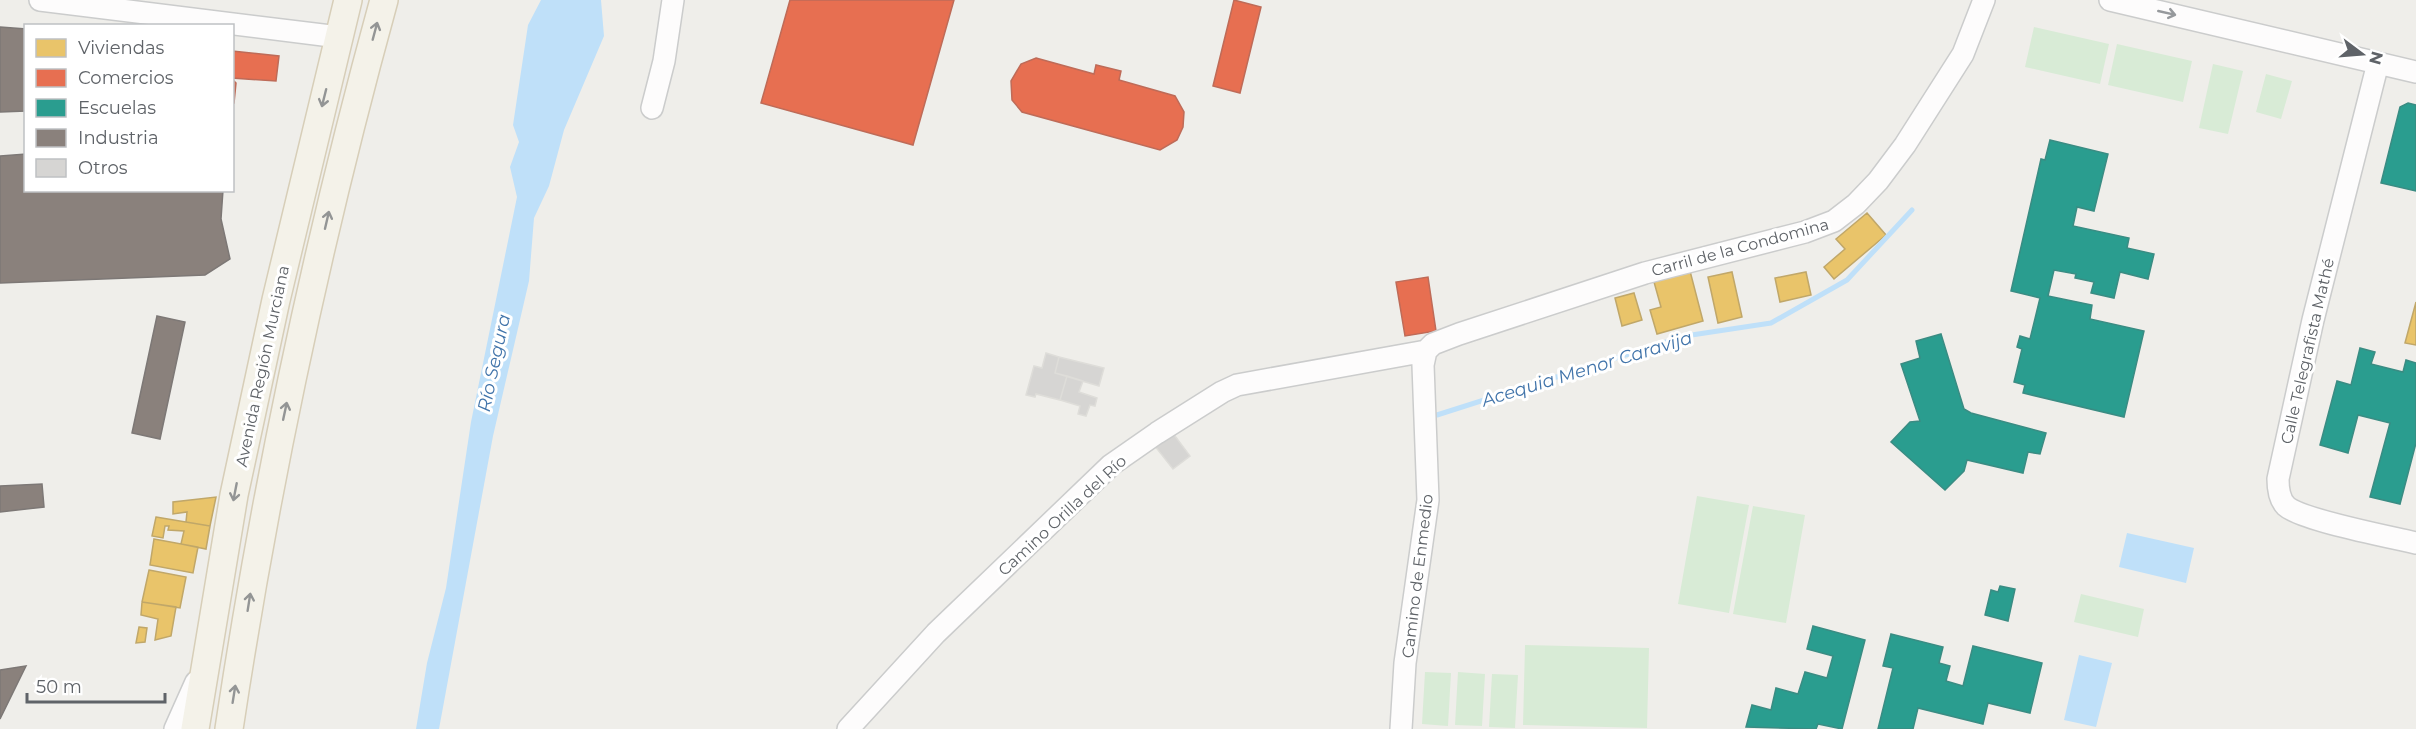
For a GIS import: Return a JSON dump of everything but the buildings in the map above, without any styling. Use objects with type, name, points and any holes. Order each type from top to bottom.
[{"type":"main road","name":"Avenida Región Murciana","points":[[207,656],[234,495],[254,398],[348,0]]},
{"type":"main road","name":"Avenida Región Murciana","points":[[229,729],[275,461],[340,166],[384,0]]},
{"type":"main road","points":[[195,729],[207,656]]},
{"type":"street","points":[[40,0],[234,24]]},
{"type":"street","points":[[652,108],[664,61],[673,0]]},
{"type":"street","name":"Carril de la Condomina","points":[[1426,351],[1433,344],[1459,334],[1645,273],[1805,232],[1834,221],[1863,197],[1905,145],[1963,54],[1984,0]]},
{"type":"street","points":[[2110,0],[2416,72]]},
{"type":"street","points":[[234,24],[339,37]]},
{"type":"street","name":"Calle Telegrafista Mathé","points":[[2378,63],[2313,320],[2280,469],[2278,491],[2286,506],[2309,517],[2416,543]]},
{"type":"street","name":"Camino Orilla del Río","points":[[848,729],[936,633],[1111,465],[1157,433],[1237,385],[1426,351]]},
{"type":"street","name":"Camino de Enmedio","points":[[1401,729],[1406,663],[1428,500],[1423,365],[1426,351]]},
{"type":"street","name":"Avenida Región Murciana","points":[[175,729],[207,656]]},
{"type":"green space","points":[[2034,27],[2109,44],[2100,84],[2025,67]]},
{"type":"green space","points":[[2117,44],[2192,61],[2183,102],[2108,85]]},
{"type":"green space","points":[[2213,64],[2243,71],[2228,134],[2199,128]]},
{"type":"green space","points":[[2266,74],[2292,81],[2281,119],[2256,112]]},
{"type":"green space","points":[[1697,496],[1749,505],[1729,613],[1678,604]]},
{"type":"green space","points":[[1753,506],[1805,515],[1786,623],[1733,614]]},
{"type":"green space","points":[[2081,594],[2144,609],[2138,637],[2074,622]]},
{"type":"green space","points":[[1525,645],[1649,648],[1647,728],[1523,725]]},
{"type":"green space","points":[[1425,672],[1451,673],[1448,726],[1422,724]]},
{"type":"green space","points":[[1458,672],[1485,674],[1482,726],[1455,725]]},
{"type":"green space","points":[[1492,674],[1518,675],[1515,728],[1489,727]]},
{"type":"water","name":"Río Segura","points":[[541,0],[601,0],[604,36],[564,130],[549,186],[534,218],[529,281],[493,436],[439,729],[416,729],[427,663],[446,588],[471,422],[517,197],[510,167],[519,142],[513,125],[528,25]]},
{"type":"water","points":[[2127,533],[2194,548],[2186,583],[2119,567]]},
{"type":"water","points":[[2079,655],[2112,663],[2096,727],[2064,720]]},
{"type":"waterway","name":"Acequia Menor Caravija","points":[[1437,415],[1685,336],[1771,323],[1847,280],[1912,210]]}]
